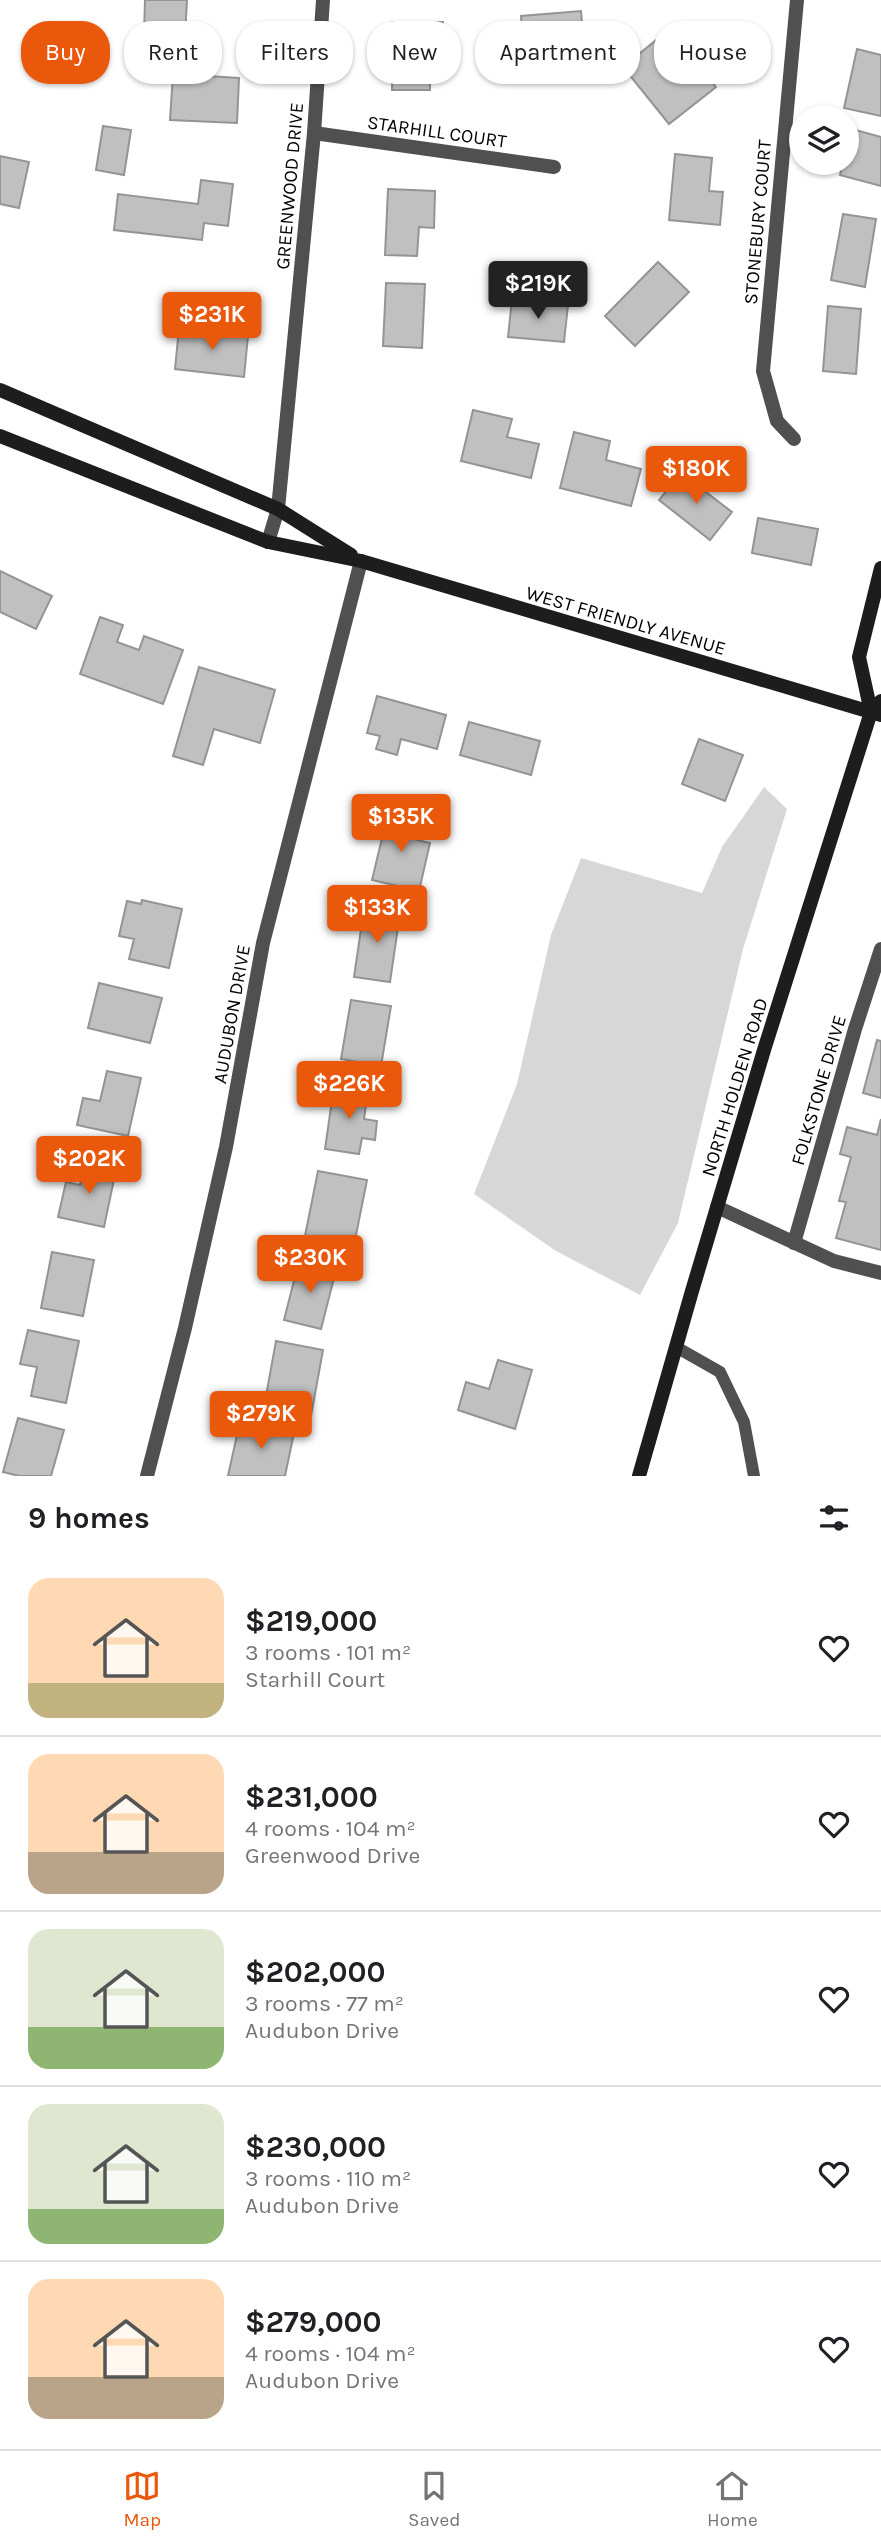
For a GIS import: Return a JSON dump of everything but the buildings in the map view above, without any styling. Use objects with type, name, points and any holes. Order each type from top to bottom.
[{"type":"main road","name":"WEST FRIENDLY AVENUE","points":[[0,390],[278,509],[361,561]]},
{"type":"main road","name":"WEST FRIENDLY AVENUE","points":[[0,436],[268,542],[361,561],[878,709]]},
{"type":"main road","name":"NORTH HOLDEN ROAD","points":[[639,1476],[718,1207],[878,709],[859,657],[881,568]]},
{"type":"street","name":"GREENWOOD DRIVE","points":[[268,542],[278,509],[314,133],[323,0]]},
{"type":"street","name":"STONEBURY COURT","points":[[794,439],[777,421],[763,371],[797,0]]},
{"type":"street","name":"STARHILL COURT","points":[[314,133],[554,167]]},
{"type":"street","name":"AUDUBON DRIVE","points":[[147,1476],[185,1328],[226,1147],[263,943],[361,561]]},
{"type":"street","name":"FOLKSTONE DRIVE","points":[[794,1243],[855,1029],[881,949]]},
{"type":"street","points":[[718,1207],[834,1261],[881,1273]]},
{"type":"lane","points":[[676,1347],[720,1372],[744,1422],[754,1476]]},
{"type":"shaded area","points":[[764,787],[787,809],[743,949],[678,1223],[640,1295],[556,1251],[474,1194],[517,1084],[551,935],[581,858],[702,893],[722,847]]}]
